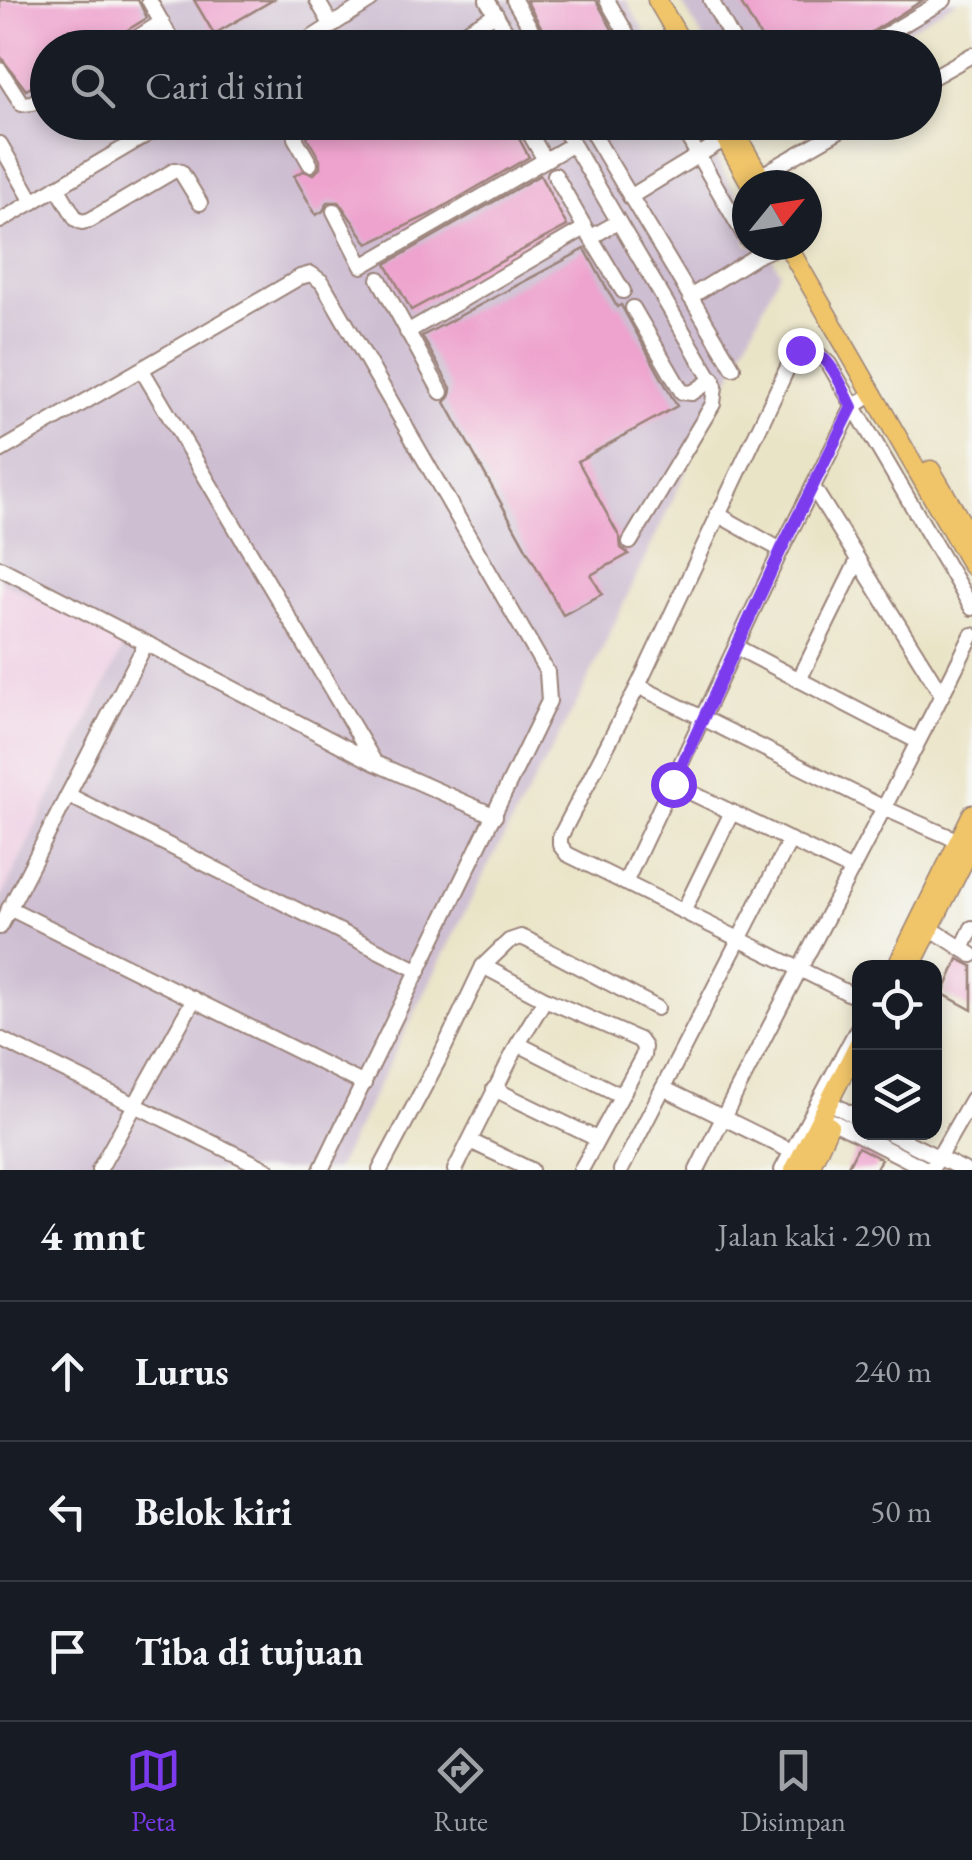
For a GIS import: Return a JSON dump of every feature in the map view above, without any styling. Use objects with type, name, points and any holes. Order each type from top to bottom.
[{"type":"main road","points":[[644,0],[662,30]]},
{"type":"main road","points":[[657,0],[674,30]]},
{"type":"main road","points":[[731,140],[751,170]]},
{"type":"main road","points":[[793,260],[874,393],[972,540]]},
{"type":"main road","points":[[808,260],[972,566]]},
{"type":"main road","points":[[914,960],[930,928],[972,814]]},
{"type":"main road","points":[[900,960],[961,842]]},
{"type":"main road","points":[[830,1112],[856,1050]]},
{"type":"main road","points":[[799,1162],[852,1080]]},
{"type":"street","points":[[149,0],[166,30]]},
{"type":"street","points":[[317,0],[332,26]]},
{"type":"street","points":[[325,30],[371,0]]},
{"type":"street","points":[[487,0],[505,30]]},
{"type":"street","points":[[514,0],[532,30]]},
{"type":"street","points":[[607,0],[624,30]]},
{"type":"street","points":[[710,0],[727,30]]},
{"type":"street","points":[[894,30],[944,0]]},
{"type":"street","points":[[469,30],[496,14]]},
{"type":"street","points":[[149,30],[162,22]]},
{"type":"street","points":[[942,72],[972,55]]},
{"type":"street","points":[[0,70],[22,104],[30,103]]},
{"type":"street","points":[[0,222],[138,140]]},
{"type":"street","points":[[296,140],[310,164]]},
{"type":"street","points":[[534,140],[546,160]]},
{"type":"street","points":[[571,140],[713,379],[716,392],[630,542]]},
{"type":"street","points":[[597,140],[733,368]]},
{"type":"street","points":[[690,140],[732,213]]},
{"type":"street","points":[[630,197],[700,157],[713,140]]},
{"type":"street","points":[[778,170],[826,140]]},
{"type":"street","points":[[0,144],[33,202]]},
{"type":"street","points":[[334,211],[362,266],[573,144]]},
{"type":"street","points":[[57,188],[76,219],[82,222],[175,170],[181,172],[200,204]]},
{"type":"street","points":[[555,175],[624,291]]},
{"type":"street","points":[[407,332],[588,233],[618,222]]},
{"type":"street","points":[[690,296],[735,260]]},
{"type":"street","points":[[0,451],[310,274],[322,282],[550,680],[549,701],[321,1170]]},
{"type":"street","points":[[379,278],[440,392]]},
{"type":"street","points":[[633,308],[680,391],[689,394],[713,379]]},
{"type":"street","points":[[852,994],[567,854],[560,846],[560,837],[638,686],[796,352],[808,349],[829,364],[972,608]]},
{"type":"street","points":[[142,370],[375,763]]},
{"type":"street","points":[[626,883],[852,407],[874,393]]},
{"type":"street","points":[[814,487],[942,695]]},
{"type":"street","points":[[717,514],[781,550]]},
{"type":"street","points":[[799,680],[858,560]]},
{"type":"street","points":[[0,568],[375,763],[495,816]]},
{"type":"street","points":[[697,1170],[886,809],[972,635]]},
{"type":"street","points":[[0,927],[146,643]]},
{"type":"street","points":[[738,648],[917,741]]},
{"type":"street","points":[[638,686],[961,842]]},
{"type":"street","points":[[673,784],[852,870]]},
{"type":"street","points":[[68,795],[419,971]]},
{"type":"street","points":[[893,960],[961,842],[972,798]]},
{"type":"street","points":[[684,910],[732,812]]},
{"type":"street","points":[[621,1170],[790,840]]},
{"type":"street","points":[[9,908],[364,1084]]},
{"type":"street","points":[[930,928],[967,952],[972,928]]},
{"type":"street","points":[[380,1170],[438,1061],[482,966],[503,945],[521,938],[657,1008]]},
{"type":"street","points":[[482,966],[642,1044],[643,1056],[581,1170]]},
{"type":"street","points":[[455,1170],[494,1089],[545,999]]},
{"type":"street","points":[[99,1170],[194,1000]]},
{"type":"street","points":[[0,1040],[268,1170]]},
{"type":"street","points":[[782,1170],[799,1162],[852,1042]]},
{"type":"street","points":[[518,1044],[620,1095]]},
{"type":"street","points":[[663,1088],[724,1117],[799,1162]]},
{"type":"street","points":[[494,1089],[598,1139]]},
{"type":"street","points":[[932,1166],[972,1099]]},
{"type":"street","points":[[830,1112],[852,1117]]},
{"type":"street","points":[[830,1112],[932,1166],[964,1170]]},
{"type":"street","points":[[898,1140],[932,1166]]},
{"type":"street","points":[[470,1141],[531,1170]]},
{"type":"shaded area","points":[[0,0],[626,0],[643,30],[30,30],[30,140],[706,140],[732,187],[732,260],[774,260],[780,271],[578,701],[488,866],[336,1170],[0,1170],[0,900],[125,644],[0,580]]},
{"type":"shaded area","points":[[680,0],[958,0],[907,30],[698,30]]},
{"type":"shaded area","points":[[0,580],[125,644],[0,900]]},
{"type":"building","points":[[0,0],[138,0],[147,18],[127,30],[30,30],[30,88],[26,90],[0,56]]},
{"type":"building","points":[[194,0],[273,0],[221,30],[212,30]]},
{"type":"building","points":[[526,0],[596,0],[612,30],[543,30]]},
{"type":"building","points":[[739,0],[923,0],[875,30],[756,30]]},
{"type":"building","points":[[309,140],[520,140],[529,157],[429,215],[368,244],[339,202],[328,202],[316,215],[294,176],[303,171],[314,174],[320,168]]},
{"type":"building","points":[[540,175],[567,226],[411,310],[386,264]]},
{"type":"building","points":[[585,249],[677,406],[578,461],[620,538],[621,548],[629,554],[591,575],[602,594],[563,615],[445,402],[451,388],[422,336]]},
{"type":"building","points":[[958,959],[972,966],[972,1010],[943,994]]},
{"type":"building","points":[[858,1147],[881,1159],[875,1170],[846,1170]]},
{"type":"route","points":[[673,784],[852,407],[829,364],[816,352],[800,350]]}]
